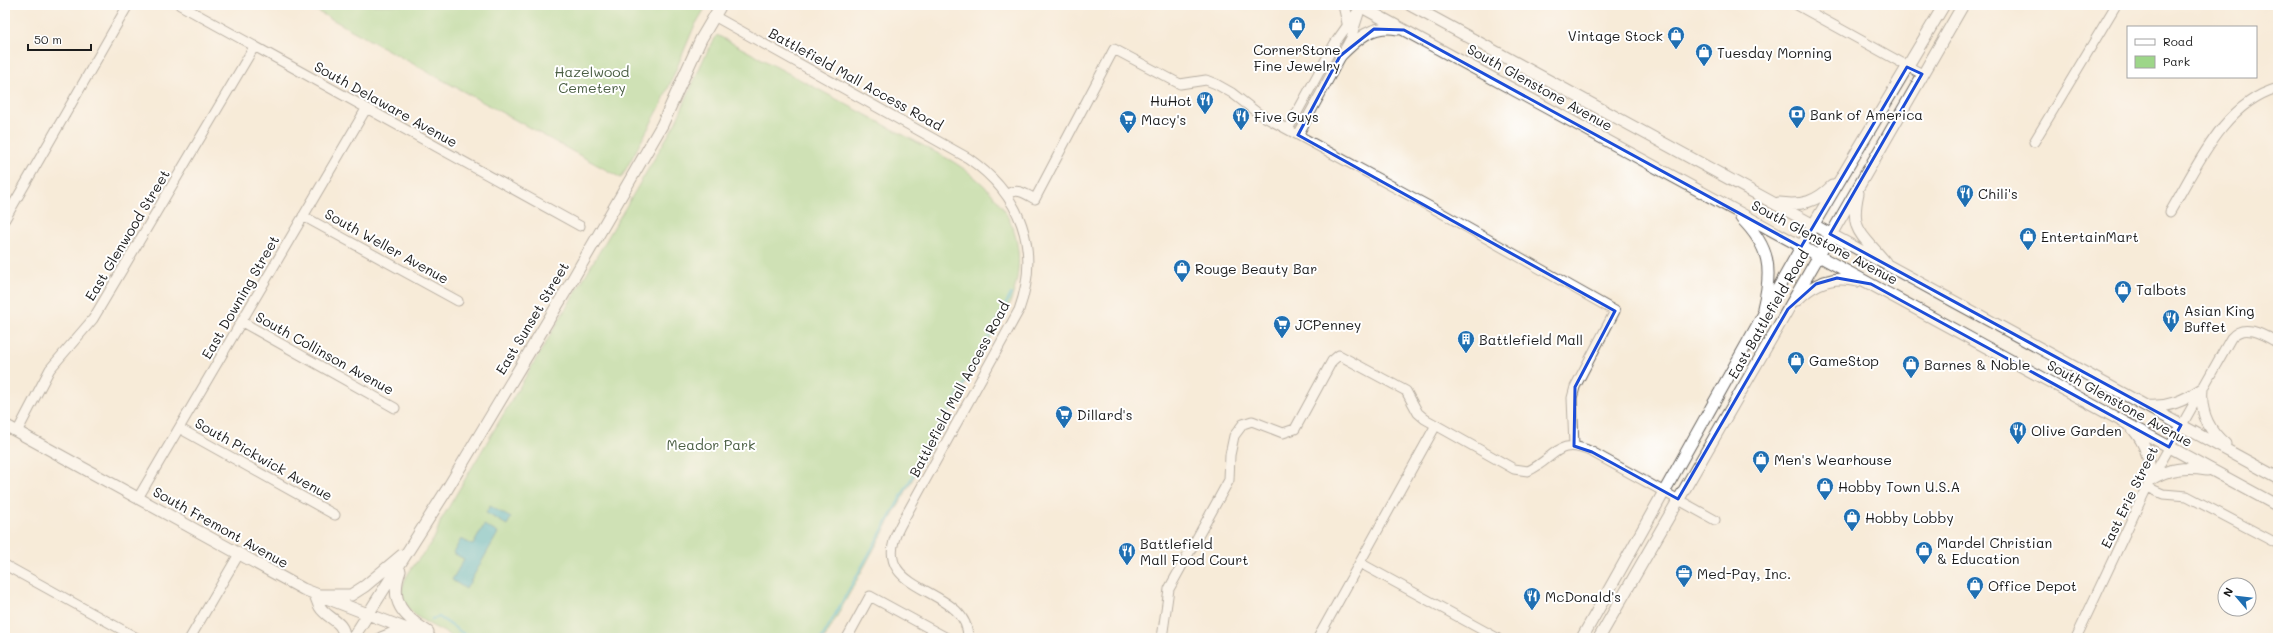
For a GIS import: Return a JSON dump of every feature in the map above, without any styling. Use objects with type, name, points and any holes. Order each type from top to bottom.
[{"type":"main road","name":"East Sunset Street","points":[[353,638],[566,291],[662,125],[701,39],[721,5]]},
{"type":"main road","points":[[1344,5],[1348,23]]},
{"type":"main road","name":"South Glenstone Avenue","points":[[1410,5],[2278,478]]},
{"type":"main road","points":[[1418,5],[1437,20]]},
{"type":"main road","name":"East Battlefield Road","points":[[1582,638],[1813,225],[1944,5]]},
{"type":"main road","name":"East Battlefield Road","points":[[1599,638],[1963,5]]},
{"type":"main road","name":"South Glenstone Avenue","points":[[1360,6],[2278,506]]},
{"type":"main road","points":[[1340,56],[1360,38],[1374,29],[1387,27],[1404,30]]},
{"type":"main road","points":[[1772,202],[1791,205],[1810,203],[1824,194],[1841,177]]},
{"type":"main road","points":[[1860,182],[1854,219],[1857,228],[1867,244],[1876,250],[1888,266]]},
{"type":"main road","points":[[1732,209],[1757,236],[1767,254],[1768,282],[1759,322]]},
{"type":"main road","points":[[1788,310],[1807,291],[1826,281],[1849,279],[1871,284]]},
{"type":"main road","points":[[2144,405],[2169,405],[2190,396],[2202,388]]},
{"type":"main road","points":[[2202,388],[2202,407],[2208,425],[2219,439],[2244,460]]},
{"type":"main road","points":[[2128,424],[2146,449],[2150,464],[2149,484]]},
{"type":"main road","name":"South Fremont Avenue","points":[[5,425],[316,595],[430,638]]},
{"type":"main road","points":[[2149,484],[2160,474],[2176,469],[2192,468],[2212,470]]},
{"type":"main road","points":[[344,638],[344,633],[334,618],[320,608],[316,595],[351,595],[365,586],[408,550]]},
{"type":"main road","points":[[408,550],[396,583],[396,598],[403,611],[412,621],[436,638]]},
{"type":"main road","points":[[381,638],[393,633],[417,638]]},
{"type":"street","points":[[5,219],[128,5]]},
{"type":"street","name":"South Delaware Avenue","points":[[180,5],[580,226]]},
{"type":"street","points":[[1797,5],[1922,74]]},
{"type":"street","points":[[2034,142],[2116,5]]},
{"type":"street","points":[[1288,129],[1348,23],[1360,6]]},
{"type":"street","points":[[1298,135],[1356,24],[1360,6]]},
{"type":"street","name":"Battlefield Mall Access Road","points":[[714,16],[956,151],[987,173],[1006,194],[1020,221],[1027,249],[1027,280],[1020,306],[1005,338],[896,533],[892,548],[894,564],[901,575],[958,612],[965,622],[968,638]]},
{"type":"street","name":"East Glenwood Street","points":[[17,432],[50,369],[93,319],[254,47]]},
{"type":"street","points":[[1006,194],[1014,190],[1035,199],[1114,49],[1180,84],[1206,80],[1216,84],[1232,93],[1259,114],[1438,211],[1615,311],[1575,387],[1572,398],[1575,446]]},
{"type":"street","points":[[2170,212],[2229,118],[2250,100],[2278,88]]},
{"type":"street","name":"East Downing Street","points":[[138,498],[366,109]]},
{"type":"street","name":"South Weller Avenue","points":[[303,216],[458,301]]},
{"type":"street","name":"South Collinson Avenue","points":[[242,322],[396,408]]},
{"type":"street","name":"East Erie Street","points":[[2076,638],[2149,484],[2231,338],[2238,332],[2248,330],[2259,333],[2278,343]]},
{"type":"street","points":[[1162,638],[1169,589],[1229,480],[1231,444],[1234,436],[1243,424],[1257,421],[1283,433],[1295,429],[1332,361],[1339,355],[1406,391],[1418,412],[1436,425],[1514,469],[1523,472],[1533,469],[1559,448],[1575,446],[1592,452],[1715,520]]},
{"type":"street","points":[[1318,638],[1436,425]]},
{"type":"street","name":"South Pickwick Avenue","points":[[179,428],[335,515]]},
{"type":"street","points":[[2149,484],[2163,494],[2188,496],[2278,544]]},
{"type":"street","points":[[190,638],[239,554]]},
{"type":"street","points":[[1360,563],[1496,638]]},
{"type":"street","points":[[5,564],[137,638]]},
{"type":"street","points":[[847,638],[870,596],[947,638]]},
{"type":"highlighted area","points":[[1374,29],[1404,30],[1801,247],[1907,67],[1922,74],[1830,234],[2181,425],[2169,447],[1871,284],[1837,278],[1816,284],[1788,309],[1678,499],[1592,452],[1574,446],[1575,387],[1615,311],[1298,135],[1340,56]]},
{"type":"green space","name":"Hazelwood Cemetery","points":[[306,5],[707,5],[694,27],[661,105],[621,178]]},
{"type":"green space","name":"Meador Park","points":[[717,35],[952,161],[971,174],[987,188],[1000,204],[1010,221],[1016,240],[1019,259],[1017,280],[1010,303],[825,638],[454,638],[416,616],[405,603],[402,593],[408,574],[434,538],[441,520],[676,122],[704,58]]},
{"type":"water","points":[[490,506],[511,518],[507,525],[486,513]]},
{"type":"water","points":[[484,525],[498,533],[466,589],[452,580],[464,559],[453,553],[461,539],[473,545]]},
{"type":"waterway","points":[[822,638],[963,386],[1011,294]]},
{"type":"waterway","points":[[432,619],[439,617],[470,638]]},
{"type":"place","name":"CornerStone Fine Jewelry","points":[[1297,40]]},
{"type":"place","name":"Vintage Stock","points":[[1676,50]]},
{"type":"place","name":"Tuesday Morning","points":[[1704,67]]},
{"type":"place","name":"HuHot","points":[[1205,115]]},
{"type":"place","name":"Bank of America","points":[[1797,129]]},
{"type":"place","name":"Five Guys","points":[[1241,131]]},
{"type":"place","name":"Macy's","points":[[1128,134]]},
{"type":"place","name":"Chili's","points":[[1965,208]]},
{"type":"place","name":"EntertainMart","points":[[2028,251]]},
{"type":"place","name":"Rouge Beauty Bar","points":[[1182,283]]},
{"type":"place","name":"Talbots","points":[[2123,304]]},
{"type":"place","name":"Asian King Buffet","points":[[2171,333]]},
{"type":"place","name":"JCPenney","points":[[1282,339]]},
{"type":"place","name":"Battlefield Mall","points":[[1466,354]]},
{"type":"place","name":"GameStop","points":[[1796,375]]},
{"type":"place","name":"Barnes & Noble","points":[[1911,379]]},
{"type":"place","name":"Dillard's","points":[[1064,429]]},
{"type":"place","name":"Olive Garden","points":[[2018,445]]},
{"type":"place","name":"Men's Wearhouse","points":[[1761,474]]},
{"type":"place","name":"Hobby Town U.S.A","points":[[1825,501]]},
{"type":"place","name":"Hobby Lobby","points":[[1852,532]]},
{"type":"place","name":"Mardel Christian & Education","points":[[1924,565]]},
{"type":"place","name":"Battlefield Mall Food Court","points":[[1127,566]]},
{"type":"place","name":"Med-Pay, Inc.","points":[[1684,588]]},
{"type":"place","name":"Office Depot","points":[[1975,600]]},
{"type":"place","name":"McDonald's","points":[[1532,611]]}]
